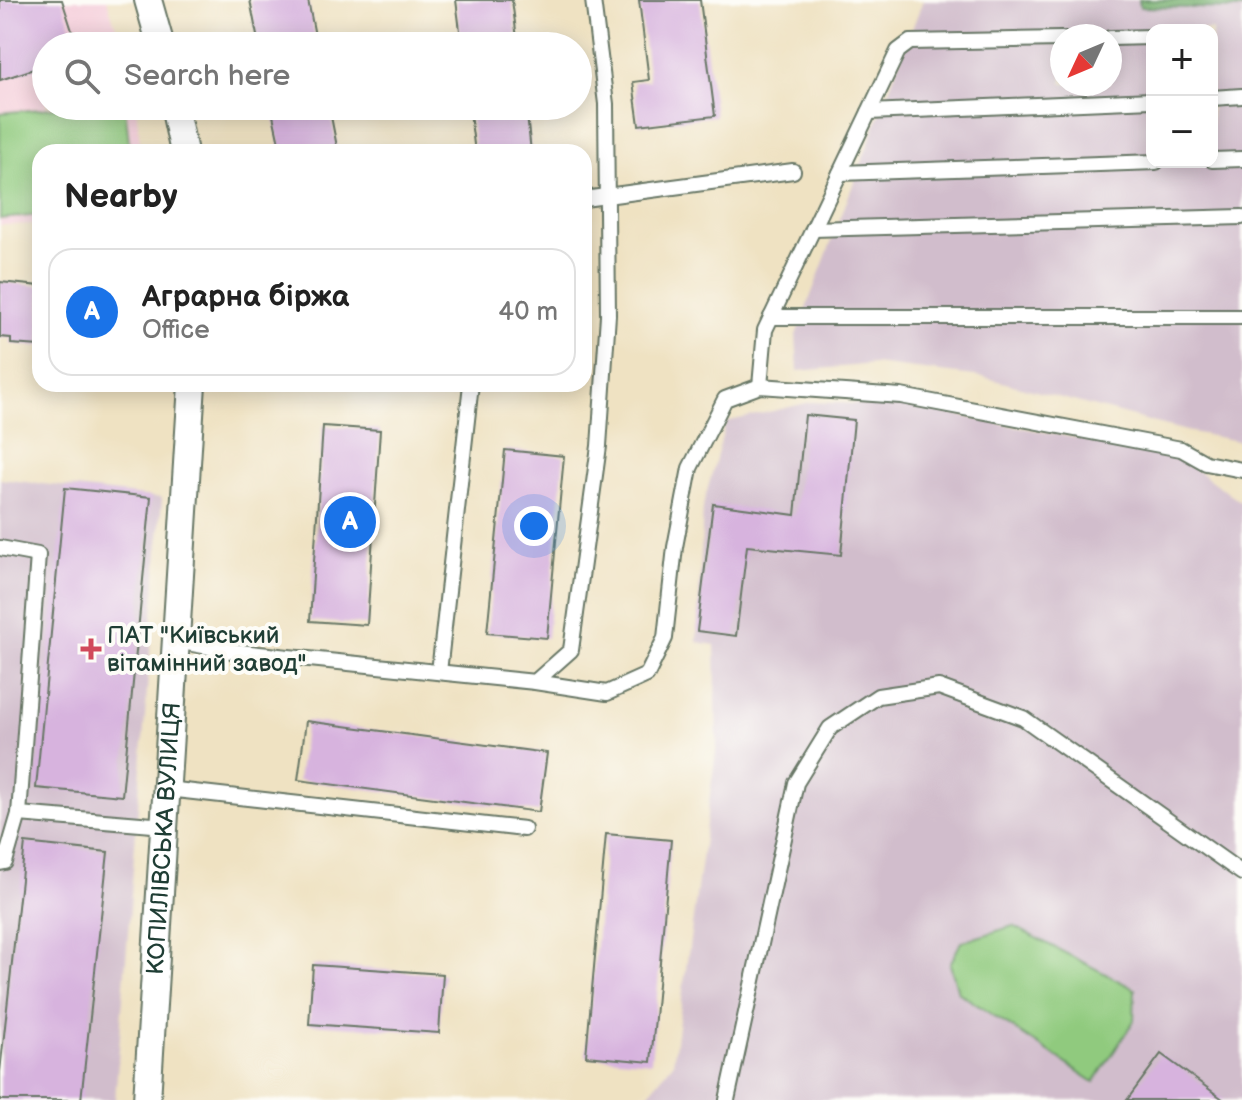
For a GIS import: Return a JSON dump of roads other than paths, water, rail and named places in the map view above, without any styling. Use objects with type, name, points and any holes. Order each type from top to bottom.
[{"type":"street","points":[[148,0],[157,32]]},
{"type":"street","points":[[177,120],[182,144]]},
{"type":"street","name":"КОПИЛІВСЬКА ВУЛИЦЯ","points":[[147,1100],[192,392]]},
{"type":"lane","points":[[535,682],[571,650],[599,446],[608,315],[606,104],[593,0]]},
{"type":"lane","points":[[1122,38],[1146,37]]},
{"type":"lane","points":[[760,386],[765,330],[898,51],[910,42],[1050,39]]},
{"type":"lane","points":[[1218,98],[1242,96]]},
{"type":"lane","points":[[869,112],[1146,100]]},
{"type":"lane","points":[[1218,160],[1242,159]]},
{"type":"lane","points":[[840,173],[1146,162]]},
{"type":"lane","points":[[592,198],[793,171]]},
{"type":"lane","points":[[813,229],[1242,217]]},
{"type":"lane","points":[[771,317],[1242,317]]},
{"type":"lane","points":[[176,641],[231,651],[535,682],[607,693],[647,675],[665,638],[675,547],[690,468],[725,399],[760,386],[901,396],[1181,449],[1206,463],[1242,470]]},
{"type":"lane","points":[[439,672],[470,392]]},
{"type":"lane","points":[[0,548],[38,555],[19,814],[5,862],[0,863]]},
{"type":"lane","points":[[727,1100],[796,783],[830,728],[878,696],[939,687],[1023,718],[1242,873]]},
{"type":"lane","points":[[167,789],[524,829]]},
{"type":"lane","points":[[19,814],[165,826]]},
{"type":"place","name":"Аграрна біржа","points":[[350,522]]},
{"type":"place","name":"ПАТ \"Київський вітамінний завод\"","points":[[91,649]]}]
